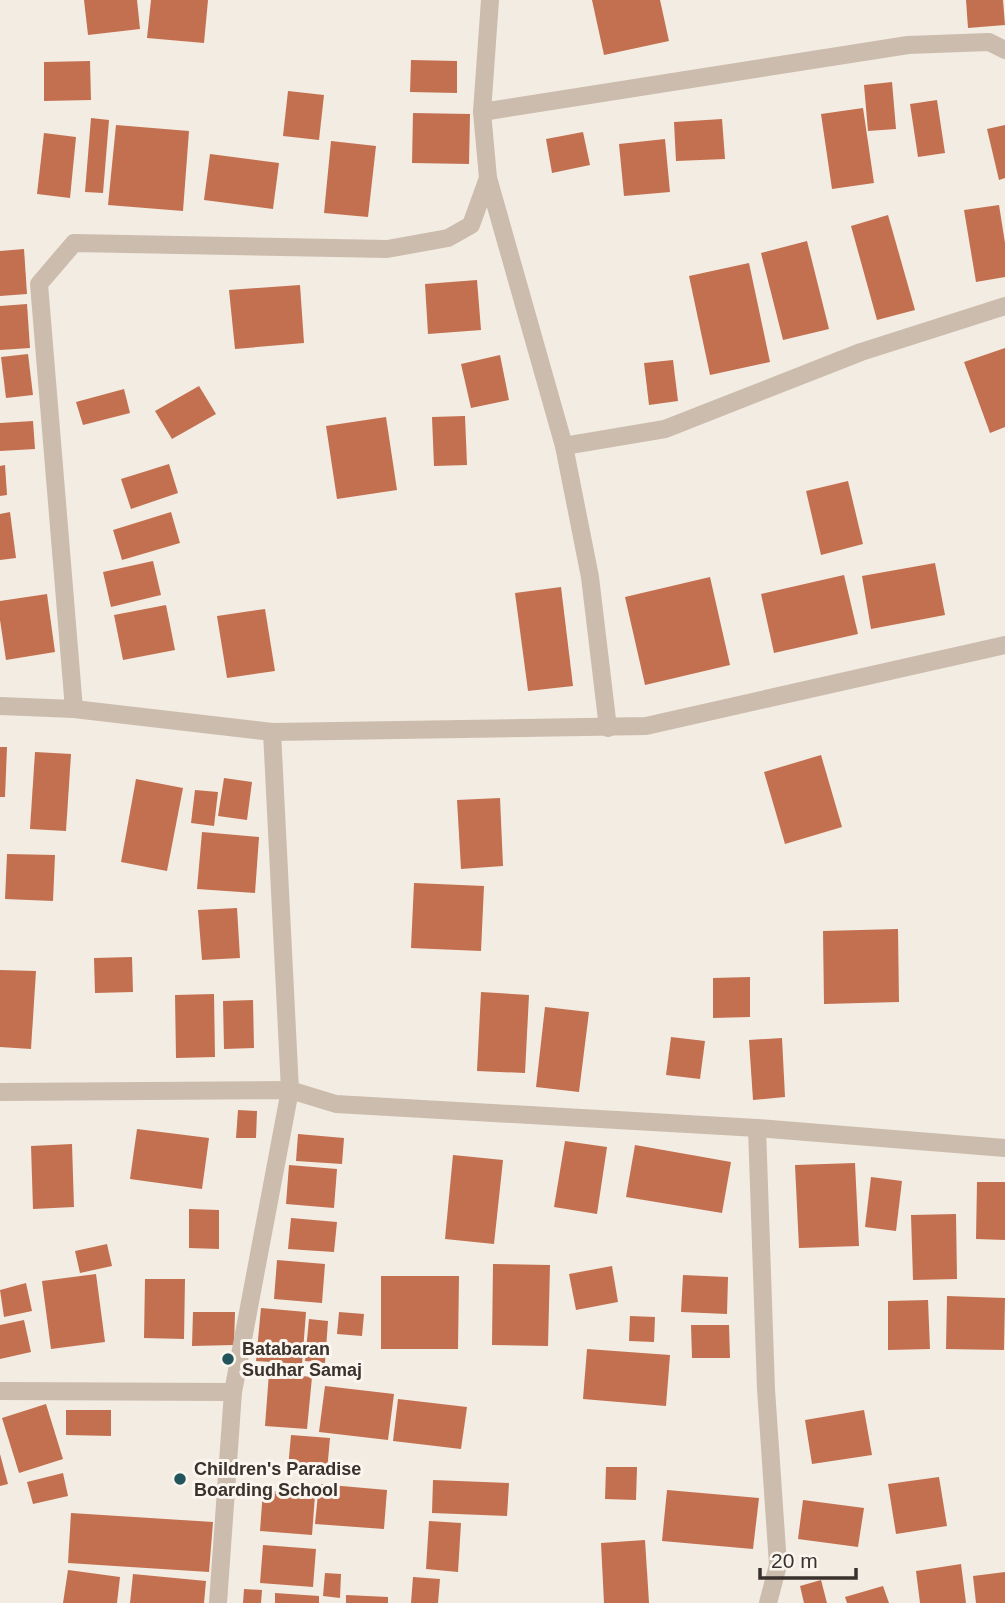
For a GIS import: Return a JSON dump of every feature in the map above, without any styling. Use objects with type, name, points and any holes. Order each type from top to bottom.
[{"type":"street","points":[[490,0],[482,112],[488,178],[564,446],[590,577],[608,728]]},
{"type":"street","points":[[482,112],[908,45],[989,42],[1005,50]]},
{"type":"street","points":[[74,709],[39,284],[75,243],[387,249],[448,238],[471,225],[488,178]]},
{"type":"street","points":[[564,446],[666,429],[861,352],[1005,306]]},
{"type":"street","points":[[0,706],[74,709],[272,732],[646,726],[1005,645]]},
{"type":"street","points":[[218,1603],[233,1392],[290,1090],[272,732]]},
{"type":"street","points":[[0,1093],[290,1090],[336,1104],[757,1128],[1005,1148]]},
{"type":"street","points":[[757,1128],[766,1389],[778,1565],[768,1603]]},
{"type":"street","points":[[0,1391],[233,1392]]},
{"type":"building","points":[[84,0],[137,0],[140,29],[88,35]]},
{"type":"building","points":[[151,0],[208,0],[204,43],[147,38]]},
{"type":"building","points":[[592,0],[660,0],[669,41],[604,55]]},
{"type":"building","points":[[966,0],[1003,0],[1005,25],[968,28]]},
{"type":"building","points":[[411,60],[457,61],[457,93],[410,92]]},
{"type":"building","points":[[90,61],[91,100],[44,101],[44,62]]},
{"type":"building","points":[[892,82],[896,129],[868,131],[864,85]]},
{"type":"building","points":[[288,91],[324,95],[319,140],[283,136]]},
{"type":"building","points":[[937,100],[945,153],[918,157],[910,104]]},
{"type":"building","points":[[863,108],[874,183],[832,189],[821,114]]},
{"type":"building","points":[[413,113],[470,114],[469,164],[412,163]]},
{"type":"building","points":[[91,118],[109,120],[103,193],[85,192]]},
{"type":"building","points":[[722,119],[725,159],[676,161],[674,122]]},
{"type":"building","points":[[116,125],[189,131],[183,211],[108,205]]},
{"type":"building","points":[[1005,125],[1005,178],[999,180],[987,129]]},
{"type":"building","points":[[583,132],[590,165],[552,173],[546,139]]},
{"type":"building","points":[[44,133],[76,137],[70,198],[37,194]]},
{"type":"building","points":[[665,139],[670,192],[624,196],[619,144]]},
{"type":"building","points":[[331,141],[376,146],[368,217],[324,213]]},
{"type":"building","points":[[210,154],[279,163],[273,209],[204,200]]},
{"type":"building","points":[[999,205],[1005,243],[1005,277],[976,282],[964,210]]},
{"type":"building","points":[[888,215],[915,310],[877,320],[851,226]]},
{"type":"building","points":[[807,241],[829,329],[783,340],[761,253]]},
{"type":"building","points":[[24,249],[27,294],[0,296],[0,251]]},
{"type":"building","points":[[749,263],[770,362],[710,375],[689,276]]},
{"type":"building","points":[[477,280],[481,330],[428,334],[425,284]]},
{"type":"building","points":[[300,285],[304,343],[235,349],[229,290]]},
{"type":"building","points":[[27,304],[30,348],[0,350],[0,306]]},
{"type":"building","points":[[1005,348],[1005,427],[990,433],[964,362]]},
{"type":"building","points":[[28,354],[33,395],[6,398],[1,357]]},
{"type":"building","points":[[500,355],[509,400],[471,408],[461,364]]},
{"type":"building","points":[[673,360],[678,401],[649,405],[644,363]]},
{"type":"building","points":[[199,386],[216,414],[172,439],[155,411]]},
{"type":"building","points":[[124,389],[130,413],[83,425],[76,402]]},
{"type":"building","points":[[465,416],[467,465],[434,466],[432,417]]},
{"type":"building","points":[[386,417],[397,490],[337,499],[326,426]]},
{"type":"building","points":[[33,421],[35,449],[0,451],[0,423]]},
{"type":"building","points":[[169,464],[178,493],[131,509],[121,479]]},
{"type":"building","points":[[5,465],[7,495],[0,496],[0,466]]},
{"type":"building","points":[[848,481],[863,544],[821,555],[806,491]]},
{"type":"building","points":[[10,512],[16,558],[0,560],[0,514]]},
{"type":"building","points":[[171,512],[180,543],[122,560],[113,530]]},
{"type":"building","points":[[153,561],[161,595],[111,607],[103,572]]},
{"type":"building","points":[[935,563],[945,615],[871,629],[862,576]]},
{"type":"building","points":[[844,575],[858,634],[774,653],[761,594]]},
{"type":"building","points":[[710,577],[730,665],[645,685],[625,597]]},
{"type":"building","points":[[561,587],[573,686],[528,691],[515,593]]},
{"type":"building","points":[[47,594],[55,652],[6,660],[0,601]]},
{"type":"building","points":[[166,605],[175,650],[123,660],[114,615]]},
{"type":"building","points":[[265,609],[275,671],[227,678],[217,616]]},
{"type":"building","points":[[0,747],[7,747],[5,797],[0,797]]},
{"type":"building","points":[[35,752],[71,754],[66,831],[30,829]]},
{"type":"building","points":[[821,755],[842,827],[785,844],[764,772]]},
{"type":"building","points":[[224,778],[252,782],[247,820],[218,816]]},
{"type":"building","points":[[136,779],[183,788],[167,871],[121,862]]},
{"type":"building","points":[[195,790],[218,792],[214,826],[191,823]]},
{"type":"building","points":[[500,798],[503,866],[461,869],[457,800]]},
{"type":"building","points":[[202,832],[259,837],[255,893],[197,889]]},
{"type":"building","points":[[7,854],[55,855],[53,901],[5,899]]},
{"type":"building","points":[[414,883],[484,886],[481,951],[411,948]]},
{"type":"building","points":[[237,908],[240,958],[202,960],[198,910]]},
{"type":"building","points":[[898,929],[899,1002],[824,1004],[823,931]]},
{"type":"building","points":[[132,957],[133,992],[95,993],[94,958]]},
{"type":"building","points":[[0,970],[36,971],[31,1049],[0,1047]]},
{"type":"building","points":[[750,977],[750,1017],[713,1018],[713,978]]},
{"type":"building","points":[[481,992],[529,995],[525,1073],[477,1071]]},
{"type":"building","points":[[214,994],[215,1057],[176,1058],[175,995]]},
{"type":"building","points":[[253,1000],[254,1048],[224,1049],[223,1001]]},
{"type":"building","points":[[545,1007],[589,1012],[579,1092],[536,1087]]},
{"type":"building","points":[[671,1037],[705,1041],[700,1079],[666,1075]]},
{"type":"building","points":[[782,1038],[785,1097],[753,1100],[749,1040]]},
{"type":"building","points":[[238,1110],[257,1111],[256,1138],[236,1138]]},
{"type":"building","points":[[137,1129],[209,1138],[202,1189],[130,1179]]},
{"type":"building","points":[[298,1134],[344,1138],[342,1164],[296,1161]]},
{"type":"building","points":[[565,1141],[607,1147],[597,1214],[554,1207]]},
{"type":"building","points":[[72,1144],[74,1207],[33,1209],[31,1146]]},
{"type":"building","points":[[635,1145],[731,1162],[722,1213],[626,1197]]},
{"type":"building","points":[[453,1155],[503,1160],[494,1244],[445,1239]]},
{"type":"building","points":[[855,1163],[859,1246],[799,1248],[795,1165]]},
{"type":"building","points":[[289,1165],[337,1169],[334,1208],[286,1204]]},
{"type":"building","points":[[871,1177],[902,1181],[896,1231],[865,1227]]},
{"type":"building","points":[[977,1182],[1005,1182],[1005,1240],[976,1239]]},
{"type":"building","points":[[189,1209],[219,1210],[219,1249],[189,1248]]},
{"type":"building","points":[[956,1214],[957,1279],[913,1280],[911,1215]]},
{"type":"building","points":[[291,1218],[337,1222],[334,1252],[288,1249]]},
{"type":"building","points":[[107,1244],[112,1266],[80,1273],[75,1251]]},
{"type":"building","points":[[277,1260],[325,1264],[322,1303],[274,1299]]},
{"type":"building","points":[[493,1264],[550,1265],[548,1346],[492,1345]]},
{"type":"building","points":[[612,1266],[618,1302],[576,1310],[569,1274]]},
{"type":"building","points":[[96,1274],[105,1342],[51,1349],[42,1281]]},
{"type":"building","points":[[683,1275],[728,1277],[727,1314],[681,1312]]},
{"type":"building","points":[[381,1276],[459,1276],[458,1349],[381,1349]]},
{"type":"building","points":[[145,1279],[185,1279],[184,1339],[144,1338]]},
{"type":"building","points":[[26,1283],[32,1311],[4,1317],[0,1290]]},
{"type":"building","points":[[947,1296],[1005,1298],[1004,1350],[946,1349]]},
{"type":"building","points":[[928,1300],[930,1349],[888,1350],[888,1301]]},
{"type":"building","points":[[261,1308],[306,1312],[302,1364],[256,1361]]},
{"type":"building","points":[[193,1312],[235,1312],[234,1345],[192,1346]]},
{"type":"building","points":[[339,1312],[364,1314],[362,1336],[337,1334]]},
{"type":"building","points":[[630,1316],[655,1317],[654,1342],[629,1341]]},
{"type":"building","points":[[309,1319],[328,1321],[325,1363],[305,1361]]},
{"type":"building","points":[[24,1320],[31,1352],[0,1359],[0,1325]]},
{"type":"building","points":[[691,1325],[729,1325],[730,1358],[692,1358]]},
{"type":"building","points":[[587,1349],[670,1355],[666,1406],[583,1399]]},
{"type":"building","points":[[269,1373],[312,1377],[307,1429],[265,1426]]},
{"type":"building","points":[[325,1386],[394,1394],[388,1440],[319,1432]]},
{"type":"building","points":[[398,1399],[467,1407],[461,1449],[393,1441]]},
{"type":"building","points":[[46,1404],[63,1459],[19,1473],[2,1418]]},
{"type":"building","points":[[66,1410],[111,1410],[111,1436],[66,1435]]},
{"type":"building","points":[[864,1410],[872,1455],[812,1464],[805,1420]]},
{"type":"building","points":[[291,1435],[330,1438],[327,1471],[288,1468]]},
{"type":"building","points":[[0,1454],[8,1484],[0,1486]]},
{"type":"building","points":[[606,1467],[637,1467],[636,1500],[605,1499]]},
{"type":"building","points":[[63,1473],[68,1496],[33,1504],[27,1482]]},
{"type":"building","points":[[939,1477],[947,1526],[896,1534],[888,1484]]},
{"type":"building","points":[[433,1480],[509,1483],[507,1516],[432,1513]]},
{"type":"building","points":[[319,1484],[387,1490],[384,1529],[315,1524]]},
{"type":"building","points":[[263,1490],[315,1495],[312,1535],[260,1531]]},
{"type":"building","points":[[667,1490],[759,1498],[753,1549],[662,1541]]},
{"type":"building","points":[[803,1500],[864,1508],[858,1547],[798,1539]]},
{"type":"building","points":[[71,1513],[213,1522],[209,1572],[68,1563]]},
{"type":"building","points":[[429,1521],[461,1523],[458,1572],[426,1569]]},
{"type":"building","points":[[645,1540],[649,1603],[604,1603],[601,1543]]},
{"type":"building","points":[[263,1545],[316,1549],[313,1587],[260,1583]]},
{"type":"building","points":[[961,1564],[966,1603],[920,1603],[916,1571]]},
{"type":"building","points":[[68,1570],[120,1577],[117,1603],[63,1603]]},
{"type":"building","points":[[1005,1572],[1005,1603],[976,1603],[973,1576]]},
{"type":"building","points":[[325,1573],[341,1574],[340,1598],[323,1596]]},
{"type":"building","points":[[133,1574],[206,1581],[204,1603],[130,1603]]},
{"type":"building","points":[[413,1577],[440,1579],[438,1603],[411,1603]]},
{"type":"building","points":[[821,1580],[827,1603],[804,1603],[800,1586]]},
{"type":"building","points":[[883,1586],[889,1603],[847,1603],[845,1597]]},
{"type":"building","points":[[244,1589],[262,1590],[261,1603],[243,1603]]},
{"type":"building","points":[[275,1593],[319,1596],[319,1603],[275,1603]]},
{"type":"building","points":[[346,1595],[388,1597],[388,1603],[346,1603]]},
{"type":"place","name":"Batabaran Sudhar Samaj","points":[[228,1359]]},
{"type":"place","name":"Children's Paradise Boarding School","points":[[180,1479]]}]
